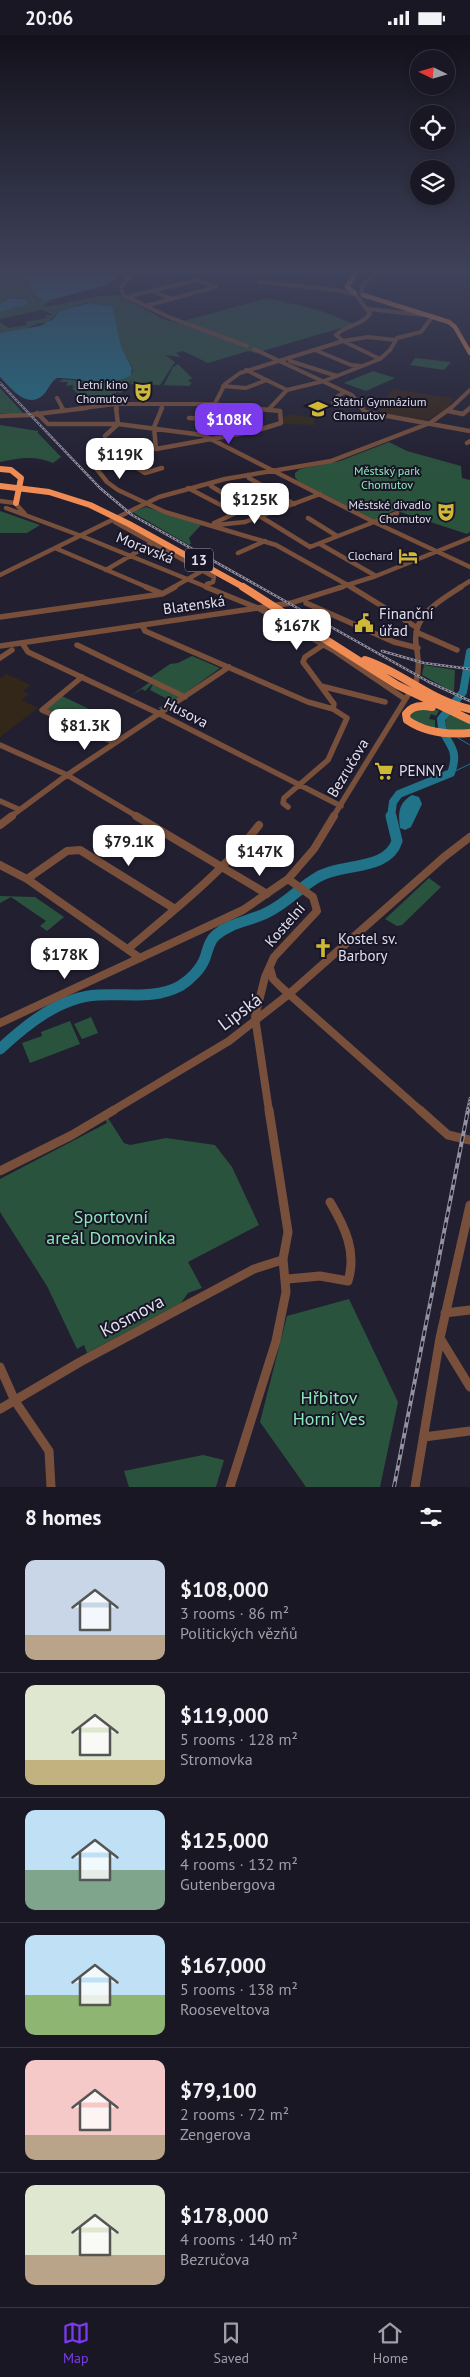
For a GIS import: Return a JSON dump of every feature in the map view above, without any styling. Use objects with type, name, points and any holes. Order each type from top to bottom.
[{"type":"highway","points":[[0,469],[16,473],[21,478],[16,500]]},
{"type":"highway","name":"13","points":[[0,485],[47,488],[72,494],[115,517],[127,521],[267,600],[365,660],[414,694],[470,718]]},
{"type":"highway","name":"13","points":[[286,612],[372,669],[402,684]]},
{"type":"highway","points":[[402,684],[456,707],[470,709]]},
{"type":"highway","points":[[440,706],[415,706],[408,711],[406,717],[418,728],[454,734],[470,733]]},
{"type":"main road","points":[[461,337],[470,353]]},
{"type":"street","points":[[223,337],[247,346],[254,346],[254,349],[282,359],[338,376]]},
{"type":"street","points":[[338,337],[380,359]]},
{"type":"street","points":[[203,435],[213,404],[223,387],[229,379],[246,370],[343,341],[368,337],[395,340]]},
{"type":"street","points":[[269,409],[287,390],[324,381],[380,359],[390,350],[398,337]]},
{"type":"street","points":[[314,349],[349,364],[363,367]]},
{"type":"street","points":[[282,359],[358,399],[365,412],[470,431]]},
{"type":"street","points":[[349,364],[350,372]]},
{"type":"street","points":[[246,370],[287,390]]},
{"type":"street","points":[[223,387],[246,388],[267,380]]},
{"type":"street","points":[[397,513],[310,547],[211,486],[274,471],[337,460],[430,423],[448,411],[470,390]]},
{"type":"street","points":[[333,403],[338,396],[345,392]]},
{"type":"street","points":[[57,398],[64,411]]},
{"type":"street","points":[[0,416],[64,411],[116,404],[163,404],[213,404],[280,411],[281,423],[247,433],[154,449],[154,427],[163,404]]},
{"type":"street","points":[[116,404],[118,424]]},
{"type":"street","points":[[245,407],[247,433]]},
{"type":"street","points":[[448,411],[463,414],[470,408]]},
{"type":"street","points":[[37,413],[48,424],[118,424],[154,427],[203,435],[374,522],[470,567]]},
{"type":"street","points":[[190,418],[209,419]]},
{"type":"street","points":[[409,419],[414,424],[413,429]]},
{"type":"street","points":[[105,436],[118,424]]},
{"type":"street","points":[[104,443],[109,450],[109,456]]},
{"type":"street","points":[[162,468],[145,473],[119,458],[109,456],[98,458],[92,463],[111,485],[145,503],[181,517],[276,545],[348,585],[421,633],[457,651]]},
{"type":"street","points":[[283,470],[289,479]]},
{"type":"street","points":[[0,575],[145,503],[188,488],[248,477],[294,503]]},
{"type":"street","points":[[188,488],[236,513],[210,525]]},
{"type":"street","points":[[210,525],[240,523],[320,494]]},
{"type":"street","points":[[0,501],[16,500]]},
{"type":"street","points":[[3,508],[16,500]]},
{"type":"street","points":[[16,500],[28,517]]},
{"type":"street","name":"Moravská","points":[[3,508],[80,535],[260,609],[333,650],[404,699]]},
{"type":"street","points":[[392,515],[404,521]]},
{"type":"street","points":[[115,517],[152,543],[214,577],[213,582],[207,584]]},
{"type":"street","points":[[308,518],[337,536]]},
{"type":"street","name":"Blatenská","points":[[0,646],[260,609],[300,601],[376,576],[470,538]]},
{"type":"street","points":[[238,553],[265,541]]},
{"type":"street","points":[[106,570],[152,543]]},
{"type":"street","points":[[320,543],[376,576]]},
{"type":"street","points":[[55,548],[162,594]]},
{"type":"street","points":[[0,617],[162,594],[202,571]]},
{"type":"street","points":[[416,630],[423,616],[470,581]]},
{"type":"street","points":[[306,603],[318,610],[359,625],[404,646],[418,648]]},
{"type":"street","points":[[286,612],[333,650]]},
{"type":"street","points":[[142,625],[145,631],[308,702],[333,709],[347,718],[328,760],[284,798],[283,803],[288,807]]},
{"type":"street","name":"Bezručova","points":[[0,1023],[140,958],[195,935],[243,910],[288,879],[314,849],[418,677],[420,660],[416,630]]},
{"type":"street","name":"Husova","points":[[22,643],[28,652],[160,714],[341,806]]},
{"type":"street","points":[[77,645],[185,697]]},
{"type":"street","points":[[323,645],[304,658],[303,662],[334,704],[333,709]]},
{"type":"street","points":[[0,658],[12,650]]},
{"type":"street","points":[[0,825],[18,809],[185,697],[226,666]]},
{"type":"street","points":[[82,677],[42,710],[115,743]]},
{"type":"street","points":[[321,686],[385,702]]},
{"type":"street","points":[[0,745],[67,775],[267,895]]},
{"type":"street","points":[[0,801],[18,809]]},
{"type":"street","points":[[129,948],[176,909],[247,841],[259,825]]},
{"type":"street","name":"Lipská","points":[[0,1171],[109,1113],[229,1041],[256,1022],[470,837]]},
{"type":"street","points":[[27,879],[67,851],[80,850],[176,909]]},
{"type":"street","points":[[0,865],[27,879],[129,948],[140,958]]},
{"type":"street","name":"Kostelní","points":[[288,879],[307,892],[315,901],[317,911],[279,951],[270,967],[273,979],[448,1135],[470,1140]]},
{"type":"street","points":[[230,1487],[278,1330],[288,1279],[282,1260],[288,1245],[288,1232],[255,1017],[265,977],[270,967]]},
{"type":"street","points":[[288,1279],[320,1276],[348,1281],[352,1264],[351,1253],[346,1233],[330,1201]]},
{"type":"street","points":[[415,1487],[440,1338],[468,1225],[470,1205]]},
{"type":"street","name":"Kosmova","points":[[0,1409],[80,1362],[254,1269],[282,1260]]},
{"type":"street","points":[[445,1313],[470,1310]]},
{"type":"street","points":[[440,1338],[470,1387]]},
{"type":"street","points":[[0,1367],[15,1401],[49,1451],[51,1487]]},
{"type":"street","points":[[424,1437],[470,1431]]},
{"type":"shaded area","points":[[392,389],[454,398],[448,408],[428,420],[376,413]]},
{"type":"shaded area","points":[[292,414],[314,418],[315,425],[283,424],[283,417]]},
{"type":"shaded area","points":[[7,674],[31,685],[23,691],[29,694],[22,700],[38,708],[0,737],[0,678]]},
{"type":"green space","points":[[117,337],[311,337],[256,353],[248,351],[208,363],[183,351],[176,353],[181,357],[165,355],[175,362],[160,385],[164,385],[173,367],[178,364],[192,378],[188,381],[192,383],[189,386],[130,384],[133,378],[121,393],[116,392],[116,395],[119,396],[114,402],[106,404],[83,397],[72,388],[74,387],[72,385],[66,386],[68,382],[59,382],[63,379],[109,383],[126,378],[133,372],[132,366],[119,346]]},
{"type":"green space","points":[[415,358],[451,362],[444,370],[410,365]]},
{"type":"green space","points":[[373,371],[395,378],[366,391],[344,383]]},
{"type":"green space","points":[[0,388],[3,391],[25,415],[0,413]]},
{"type":"green space","points":[[0,425],[38,431],[61,457],[53,463],[34,458],[20,458],[0,462]]},
{"type":"green space","name":"Městský park Chomutov","points":[[389,442],[407,451],[461,466],[462,478],[470,480],[470,532],[467,534],[393,511],[375,520],[298,481],[295,477],[295,473],[300,469],[340,461]]},
{"type":"green space","points":[[146,507],[201,525],[189,538],[191,544],[189,545],[132,512]]},
{"type":"green space","points":[[0,511],[40,525],[27,533],[0,533]]},
{"type":"green space","points":[[192,656],[220,668],[162,710],[158,708],[171,701],[150,690],[154,682],[145,691],[142,689],[131,696],[151,681],[134,672],[136,670],[151,677],[170,664],[178,663]]},
{"type":"green space","points":[[424,665],[455,670],[453,692],[422,675]]},
{"type":"green space","points":[[62,696],[108,718],[106,719],[89,711],[75,722],[46,709]]},
{"type":"green space","points":[[434,709],[439,711],[436,716],[431,714],[429,719],[435,720],[435,729],[411,719],[410,714],[414,710]]},
{"type":"green space","points":[[448,714],[470,723],[470,730],[447,731],[445,723]]},
{"type":"green space","points":[[429,878],[441,887],[402,925],[397,926],[385,919]]},
{"type":"green space","points":[[0,896],[35,897],[64,917],[47,931],[40,926],[46,921],[11,897],[0,903]]},
{"type":"green space","points":[[91,1017],[98,1033],[82,1039],[74,1024]]},
{"type":"green space","points":[[70,1021],[80,1044],[30,1063],[22,1043],[42,1036],[41,1032]]},
{"type":"green space","name":"Sportovní areál Domovinka","points":[[106,1115],[124,1143],[130,1145],[166,1138],[215,1145],[232,1167],[259,1225],[188,1262],[202,1288],[188,1293],[181,1303],[87,1353],[84,1345],[77,1349],[47,1286],[0,1212],[0,1179],[107,1123],[104,1116]]},
{"type":"green space","name":"Hřbitov Horní Ves","points":[[349,1299],[398,1402],[380,1487],[306,1487],[260,1422],[287,1316]]},
{"type":"green space","points":[[203,1455],[224,1460],[216,1487],[129,1487],[124,1471]]},
{"type":"water","points":[[0,337],[119,337],[121,347],[132,368],[131,375],[112,382],[57,378],[42,396],[30,400],[13,391],[0,377]]},
{"type":"water","points":[[412,795],[419,797],[422,804],[411,827],[405,830],[400,828],[400,809],[407,798]]},
{"type":"waterway","points":[[391,816],[393,802],[399,794],[451,773],[454,763],[453,749],[444,733],[441,719],[463,692],[470,652]]},
{"type":"waterway","points":[[458,738],[470,745]]},
{"type":"waterway","points":[[451,773],[470,764]]},
{"type":"waterway","points":[[0,1049],[33,1021],[57,1006],[70,1001],[98,995],[160,993],[180,986],[198,970],[212,940],[222,931],[275,908],[318,877],[374,862],[392,851],[397,841],[391,816]]},
{"type":"railway","points":[[0,383],[100,488],[132,515],[429,682],[470,701]]},
{"type":"railway","points":[[382,651],[424,663],[470,669]]},
{"type":"railway","points":[[467,1111],[470,1098]]},
{"type":"railway","points":[[394,1487],[468,1110]]},
{"type":"place","name":"Letní kino Chomutov","points":[[143,392]]},
{"type":"place","name":"Státní Gymnázium Chomutov","points":[[318,409]]},
{"type":"place","name":"Městské divadlo Chomutov","points":[[446,512]]},
{"type":"place","name":"Clochard","points":[[408,556]]},
{"type":"place","name":"Finanční úřad","points":[[364,623]]},
{"type":"place","name":"PENNY","points":[[384,771]]},
{"type":"place","name":"Kostel sv. Barbory","points":[[323,948]]}]
